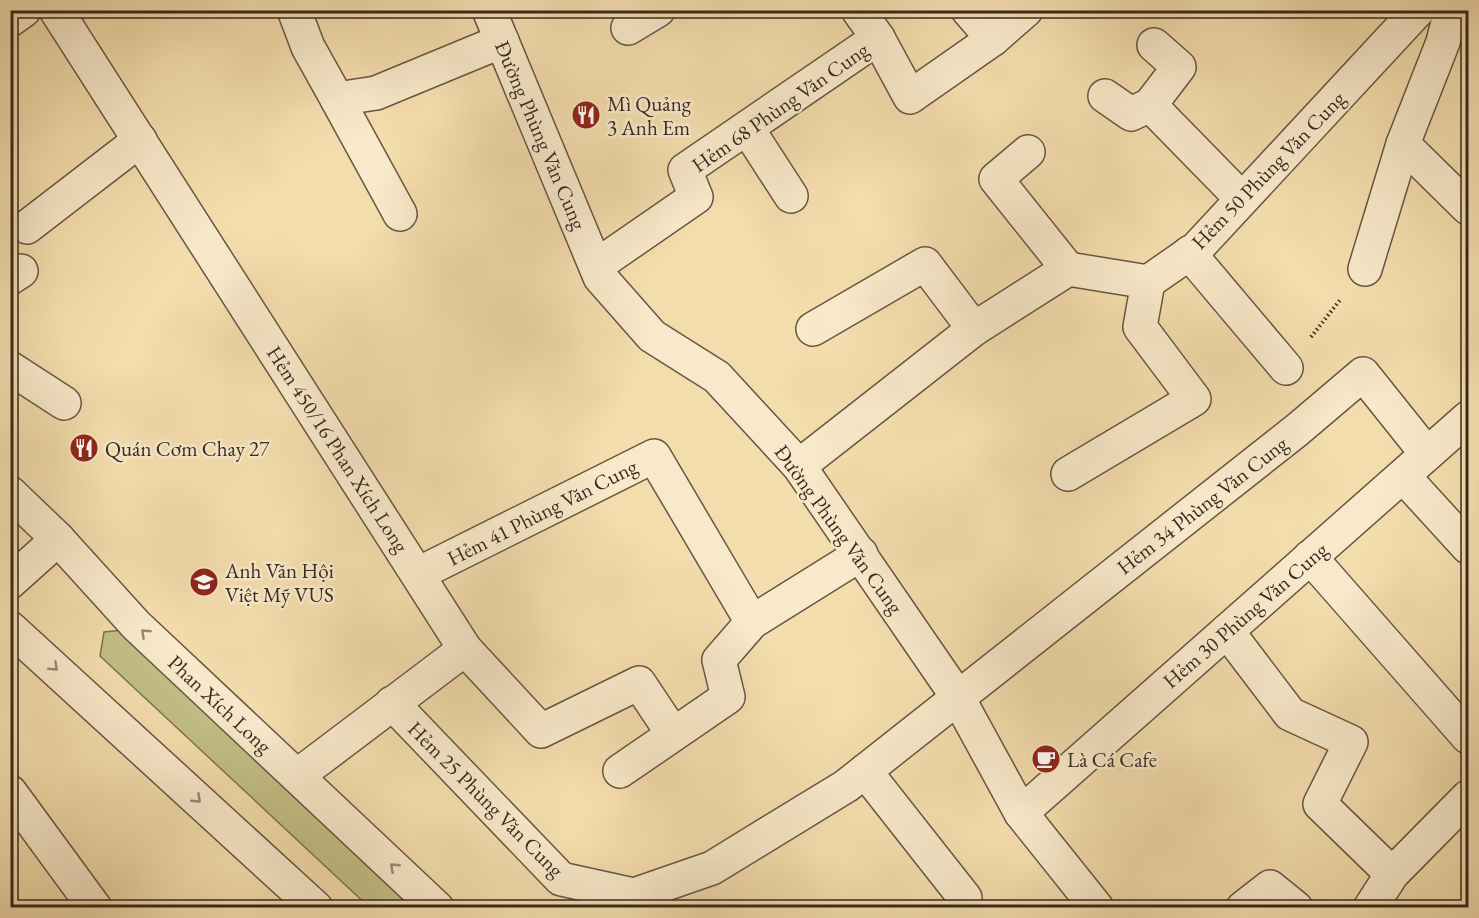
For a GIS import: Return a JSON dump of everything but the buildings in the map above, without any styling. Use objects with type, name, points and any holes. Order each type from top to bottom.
[{"type":"street","points":[[10,20],[24,10]]},
{"type":"street","name":"Hẻm 450/16 Phan Xích Long","points":[[57,10],[465,649],[541,731],[639,683],[673,734]]},
{"type":"street","points":[[294,10],[308,47],[400,214]]},
{"type":"street","name":"Đường Phùng Văn Cung","points":[[489,10],[600,277],[652,336],[717,377],[799,466],[957,696],[1021,813],[1097,908]]},
{"type":"street","points":[[628,28],[657,10]]},
{"type":"street","name":"Hẻm 68 Phùng Văn Cung","points":[[596,266],[696,197],[685,170],[878,38],[858,10]]},
{"type":"street","points":[[968,10],[993,39]]},
{"type":"street","points":[[878,38],[910,97],[993,39],[1026,10]]},
{"type":"street","name":"Hẻm 50 Phùng Văn Cung","points":[[1148,282],[1189,253],[1418,10]]},
{"type":"street","points":[[1365,269],[1403,144],[1443,42],[1451,10]]},
{"type":"street","points":[[337,99],[376,93],[502,41]]},
{"type":"street","points":[[1105,96],[1131,114],[1150,105],[1179,67],[1154,45]]},
{"type":"street","points":[[1150,105],[1242,199]]},
{"type":"street","points":[[747,128],[791,196]]},
{"type":"street","points":[[27,227],[140,140]]},
{"type":"street","points":[[1403,144],[1468,208]]},
{"type":"street","points":[[1028,152],[996,179],[1068,269]]},
{"type":"street","points":[[1189,253],[1286,368]]},
{"type":"street","points":[[813,329],[925,264],[974,329]]},
{"type":"street","points":[[799,466],[974,329],[1068,269],[1148,282],[1140,327],[1194,399],[1068,474]]},
{"type":"street","points":[[10,368],[64,403]]},
{"type":"street","name":"Hẻm 34 Phùng Văn Cung","points":[[957,696],[1297,430],[1364,374],[1428,454]]},
{"type":"street","name":"Hẻm 30 Phùng Văn Cung","points":[[1021,813],[1468,418]]},
{"type":"street","name":"Hẻm 41 Phùng Văn Cung","points":[[418,574],[654,456],[752,622]]},
{"type":"street","points":[[1403,476],[1468,547]]},
{"type":"street","name":"Phan Xích Long","points":[[10,494],[58,539],[136,625],[436,908]]},
{"type":"street","points":[[10,582],[58,539]]},
{"type":"street","points":[[620,771],[728,697],[719,660],[752,622],[861,554]]},
{"type":"street","points":[[1310,557],[1468,737]]},
{"type":"street","points":[[10,628],[316,908]]},
{"type":"street","points":[[1227,631],[1290,714],[1351,742],[1320,804],[1392,874]]},
{"type":"street","points":[[297,776],[465,649]]},
{"type":"street","name":"Hẻm 25 Phùng Văn Cung","points":[[392,703],[561,879],[634,895],[712,868],[846,786],[957,696]]},
{"type":"street","points":[[866,771],[965,898]]},
{"type":"street","points":[[10,792],[95,908]]},
{"type":"street","points":[[1370,908],[1392,874],[1468,797]]},
{"type":"street","points":[[1243,908],[1270,887],[1296,908]]},
{"type":"path","points":[[1286,368],[1365,269]]},
{"type":"shaded area","points":[[123,630],[417,907],[369,907],[100,656],[104,632]]},
{"type":"place","name":"Mì Quảng 3 Anh Em","points":[[586,115]]},
{"type":"place","name":"Quán Cơm Chay 27","points":[[84,448]]},
{"type":"place","name":"Anh Văn Hội Việt Mỹ VUS","points":[[204,582]]},
{"type":"place","name":"Là Cá Cafe","points":[[1046,759]]}]
